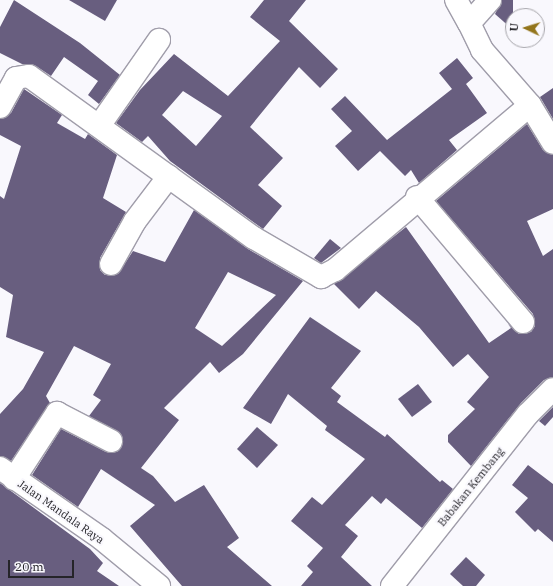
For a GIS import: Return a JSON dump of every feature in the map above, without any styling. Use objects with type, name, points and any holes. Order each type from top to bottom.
[{"type":"street","points":[[456,0],[482,50],[530,105],[553,143]]},
{"type":"street","points":[[469,23],[490,0]]},
{"type":"street","points":[[99,126],[159,40]]},
{"type":"street","points":[[0,108],[16,78],[28,76],[254,238],[321,277],[335,270],[417,197],[530,105]]},
{"type":"street","points":[[111,264],[135,221],[169,176]]},
{"type":"street","points":[[417,197],[523,322]]},
{"type":"street","name":"Babakan Kembang","points":[[392,586],[528,414],[553,389]]},
{"type":"street","points":[[7,474],[57,413],[110,441]]},
{"type":"street","name":"Jalan Mandala Raya","points":[[7,474],[102,539],[159,586]]},
{"type":"building","points":[[14,0],[80,43],[120,75],[99,104],[88,95],[98,81],[64,57],[51,76],[36,66],[22,64],[0,53],[0,27]]},
{"type":"building","points":[[69,0],[117,0],[105,21]]},
{"type":"building","points":[[264,0],[306,0],[289,21],[338,69],[320,88],[299,67],[250,127],[283,158],[258,185],[282,206],[263,229],[170,161],[148,136],[142,142],[116,123],[140,90],[174,54],[228,96],[280,41],[250,17]],"holes":[[[183,91],[222,116],[196,146],[162,115]]]},
{"type":"building","points":[[502,0],[513,0],[513,8],[505,8],[505,23],[495,14]]},
{"type":"building","points":[[457,58],[473,78],[466,84],[487,113],[449,140],[457,150],[419,183],[411,170],[405,176],[380,151],[358,171],[335,146],[352,131],[331,109],[345,96],[387,140],[452,89],[439,73]]},
{"type":"building","points":[[553,88],[553,119],[540,97]]},
{"type":"building","points":[[24,89],[62,115],[57,123],[85,139],[88,134],[117,155],[103,198],[126,212],[100,258],[100,270],[105,275],[118,274],[133,251],[165,262],[194,210],[248,249],[303,281],[243,354],[219,373],[210,362],[164,408],[179,420],[141,468],[153,476],[175,502],[204,485],[239,538],[227,547],[272,586],[182,586],[130,526],[155,505],[101,469],[78,507],[32,475],[61,429],[106,452],[117,452],[122,446],[121,434],[89,416],[101,400],[93,395],[111,364],[74,346],[46,396],[50,403],[11,461],[0,456],[0,414],[23,389],[44,352],[6,337],[13,295],[0,287],[0,196],[4,199],[21,146],[0,135],[0,119],[11,113]],"holes":[[[228,272],[276,295],[222,346],[195,328]]]},
{"type":"building","points":[[527,124],[543,150],[553,155],[553,209],[527,221],[543,256],[553,249],[553,377],[544,380],[521,403],[471,466],[448,442],[448,435],[475,409],[467,402],[489,377],[468,354],[453,367],[419,327],[376,291],[359,309],[334,284],[406,227],[489,343],[511,328],[508,324],[519,334],[531,332],[535,326],[533,314],[436,201]]},
{"type":"building","points":[[330,239],[341,248],[321,263],[314,258]]},
{"type":"building","points":[[310,317],[361,351],[331,388],[341,396],[337,402],[385,437],[387,434],[440,482],[442,480],[453,489],[422,528],[386,498],[381,504],[372,496],[345,525],[358,536],[341,557],[372,586],[301,586],[313,572],[307,566],[323,548],[291,521],[312,497],[322,505],[365,459],[325,430],[327,426],[288,394],[271,424],[243,408]]},
{"type":"building","points":[[418,384],[432,402],[412,417],[398,399]]},
{"type":"building","points":[[553,407],[553,417],[545,426],[539,421]]},
{"type":"building","points":[[257,427],[278,445],[257,468],[237,449]]},
{"type":"building","points":[[528,465],[553,484],[553,542],[538,529],[535,532],[515,512],[528,498],[512,485]]},
{"type":"building","points":[[0,483],[90,549],[103,563],[97,571],[119,586],[0,586]]},
{"type":"building","points":[[466,557],[485,575],[476,586],[463,586],[450,574]]}]
